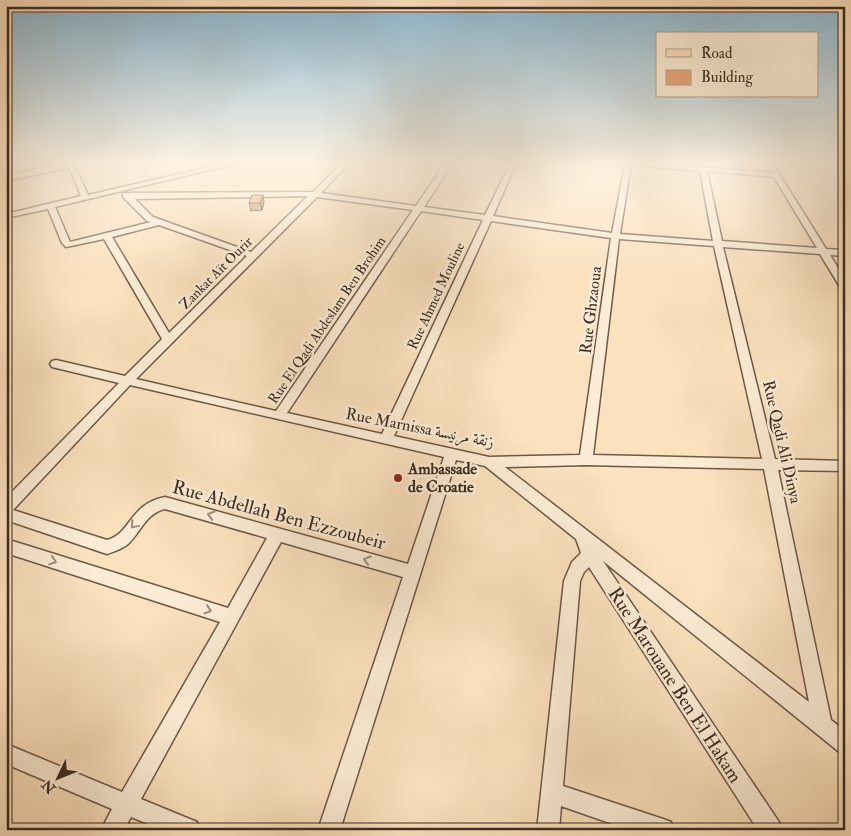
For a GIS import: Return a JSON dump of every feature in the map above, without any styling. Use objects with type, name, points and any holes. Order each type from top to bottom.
[{"type":"street","points":[[6,216],[59,203]]},
{"type":"street","points":[[133,203],[142,214],[158,223],[254,256]]},
{"type":"street","name":"Zankat Aït Ourir","points":[[6,508],[128,380],[306,203]]},
{"type":"street","points":[[381,203],[615,236],[845,253]]},
{"type":"street","name":"Rue El Qadi Abdeslam Ben Brohim","points":[[279,416],[421,203]]},
{"type":"street","name":"Rue Ahmed Mouline","points":[[386,440],[494,203]]},
{"type":"street","name":"Rue Ghzaoua","points":[[586,460],[621,203]]},
{"type":"street","name":"Rue Qadi Ali Dinya","points":[[709,203],[770,465],[823,725]]},
{"type":"street","points":[[793,203],[845,287]]},
{"type":"street","points":[[50,205],[66,243],[75,244],[158,223]]},
{"type":"street","points":[[107,236],[168,340]]},
{"type":"street","name":"Rue Marnissa زنقة مرنيسة","points":[[56,364],[489,462],[586,460],[845,466]]},
{"type":"street","points":[[329,830],[414,573],[451,454]]},
{"type":"street","points":[[489,462],[845,744]]},
{"type":"street","name":"Rue Abdellah Ben Ezzoubeir","points":[[6,514],[106,547],[122,540],[147,510],[160,503],[165,503],[414,573]]},
{"type":"street","points":[[112,830],[278,534]]},
{"type":"street","name":"Rue Marouane Ben El Hakam","points":[[584,538],[590,556],[771,830]]},
{"type":"street","points":[[6,546],[231,617]]},
{"type":"street","points":[[548,830],[572,580],[578,567],[590,556]]},
{"type":"street","points":[[6,754],[189,830]]},
{"type":"street","points":[[552,793],[663,830]]},
{"type":"place","name":"Ambassade de Croatie","points":[[398,478]]}]
